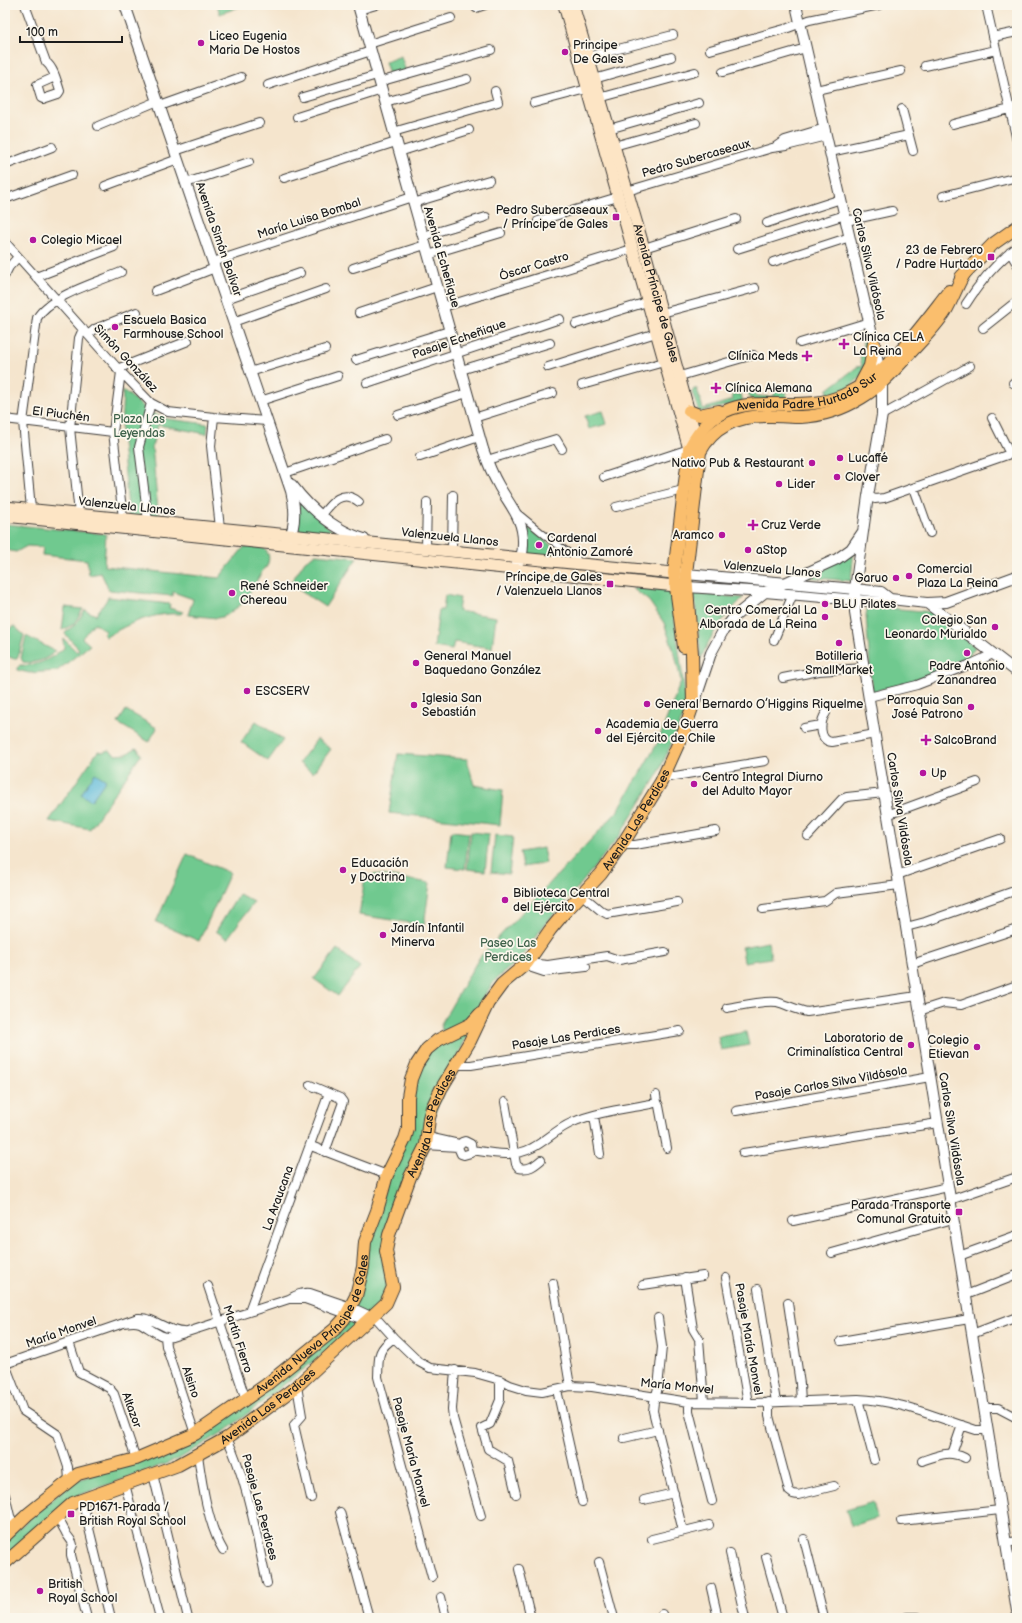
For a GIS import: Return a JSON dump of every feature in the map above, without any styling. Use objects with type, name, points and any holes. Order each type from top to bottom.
[{"type":"main road","name":"Avenida Príncipe de Gales","points":[[564,5],[587,89],[622,194],[644,248],[696,436]]},
{"type":"main road","name":"Avenida Príncipe de Gales","points":[[573,5],[614,146],[632,249],[664,362],[694,450],[680,573]]},
{"type":"main road","name":"Avenida Padre Hurtado Sur","points":[[694,450],[715,432],[732,422],[755,416],[801,417],[826,414],[856,401],[939,321],[966,272],[993,244],[1017,227]]},
{"type":"main road","points":[[857,388],[865,377],[870,366],[874,343]]},
{"type":"main road","name":"Avenida Padre Hurtado Sur","points":[[694,450],[696,436],[709,422],[734,408],[755,403],[801,404],[820,402],[837,398],[880,377]]},
{"type":"main road","points":[[689,411],[696,414],[705,415],[734,408]]},
{"type":"main road","name":"Avenida Príncipe de Gales","points":[[681,587],[680,573],[683,490],[694,450]]},
{"type":"main road","name":"Valenzuela Llanos","points":[[5,507],[680,573]]},
{"type":"main road","name":"Valenzuela Llanos","points":[[5,516],[681,587]]},
{"type":"main road","points":[[681,587],[692,654],[693,705]]},
{"type":"main road","name":"Avenida Las Perdices","points":[[5,1563],[72,1503],[79,1499],[178,1465],[227,1438],[297,1386],[374,1321],[392,1293],[393,1281],[386,1251],[389,1235],[410,1177],[427,1141],[429,1118],[440,1089],[470,1041],[488,1003],[502,984],[525,964],[565,912],[601,874],[644,813],[663,778],[684,731],[693,705]]},
{"type":"main road","name":"Avenida Nueva Príncipe de Gales","points":[[5,1536],[69,1480],[82,1472],[136,1459],[195,1434],[266,1386],[329,1334],[349,1310],[356,1296],[361,1277],[365,1242],[377,1211],[387,1175],[405,1139],[408,1129],[408,1097],[411,1079],[417,1064],[427,1049],[438,1040],[476,1020],[488,1003]]},
{"type":"main road","points":[[462,1028],[467,1029],[470,1041]]},
{"type":"street","points":[[25,5],[46,62],[49,64],[55,77]]},
{"type":"street","name":"Avenida Simón Bolívar","points":[[125,5],[294,502],[295,513],[292,534],[287,545]]},
{"type":"street","points":[[358,8],[376,5]]},
{"type":"street","points":[[476,8],[486,5]]},
{"type":"street","name":"Carlos Silva Vildósola","points":[[796,5],[874,343],[880,377],[882,415],[868,496],[855,589],[855,613],[1017,1612]]},
{"type":"street","points":[[710,50],[800,24],[808,20],[879,5]]},
{"type":"street","points":[[986,5],[996,50],[1013,109],[1017,141]]},
{"type":"street","name":"Avenida Echeñique","points":[[358,8],[487,460],[499,486],[521,523],[523,537],[522,558]]},
{"type":"street","points":[[268,85],[451,18]]},
{"type":"street","points":[[993,37],[1017,32]]},
{"type":"street","points":[[587,57],[673,35]]},
{"type":"street","points":[[723,72],[806,48]]},
{"type":"street","points":[[303,97],[379,82],[491,50]]},
{"type":"street","points":[[926,66],[996,50]]},
{"type":"street","points":[[594,79],[671,57]]},
{"type":"street","points":[[816,90],[901,71]]},
{"type":"street","points":[[600,98],[694,72]]},
{"type":"street","points":[[98,126],[241,77]]},
{"type":"street","points":[[385,102],[467,79]]},
{"type":"street","points":[[297,117],[379,82]]},
{"type":"street","points":[[534,103],[587,89]]},
{"type":"street","points":[[284,178],[396,142],[498,102],[495,91]]},
{"type":"street","points":[[608,128],[699,103]]},
{"type":"street","points":[[953,124],[1013,109]]},
{"type":"street","points":[[902,110],[913,151]]},
{"type":"street","points":[[105,186],[176,155],[259,123]]},
{"type":"street","points":[[614,146],[696,123]]},
{"type":"street","points":[[396,142],[469,130]]},
{"type":"street","name":"Pedro Subercaseaux","points":[[538,222],[622,194],[772,148],[785,140],[825,132]]},
{"type":"street","points":[[830,152],[909,135]]},
{"type":"street","points":[[5,165],[52,147]]},
{"type":"street","points":[[186,183],[249,162]]},
{"type":"street","points":[[5,199],[72,175]]},
{"type":"street","points":[[943,196],[1017,177]]},
{"type":"street","points":[[413,200],[489,180]]},
{"type":"street","points":[[767,223],[841,199]]},
{"type":"street","name":"María Luisa Bombal","points":[[155,291],[214,265],[413,200]]},
{"type":"street","points":[[737,249],[845,218],[892,211]]},
{"type":"street","points":[[353,268],[486,217]]},
{"type":"street","points":[[644,248],[736,219]]},
{"type":"street","points":[[428,255],[501,233]]},
{"type":"street","points":[[773,262],[850,238]]},
{"type":"street","name":"Simón González","points":[[5,242],[119,370],[151,403],[168,412],[267,421]]},
{"type":"street","points":[[36,277],[114,247]]},
{"type":"street","name":"Óscar Castro","points":[[443,307],[632,249]]},
{"type":"street","points":[[1014,249],[1017,264]]},
{"type":"street","points":[[966,304],[976,288],[1014,249]]},
{"type":"street","points":[[5,275],[9,267],[18,257]]},
{"type":"street","points":[[31,509],[23,422],[37,318],[42,311],[56,299],[121,272]]},
{"type":"street","points":[[226,299],[300,273]]},
{"type":"street","points":[[359,313],[437,287]]},
{"type":"street","points":[[662,313],[755,288]]},
{"type":"street","points":[[233,322],[326,289]]},
{"type":"street","points":[[983,328],[1017,301]]},
{"type":"street","points":[[576,324],[647,302]]},
{"type":"street","points":[[79,514],[70,428],[79,338],[86,332],[95,330],[137,312]]},
{"type":"street","name":"Pasaje Echeñique","points":[[367,383],[560,319]]},
{"type":"street","points":[[800,343],[869,322]]},
{"type":"street","name":"Pasaje Echeñique","points":[[356,360],[449,330]]},
{"type":"street","points":[[548,367],[656,333]]},
{"type":"street","points":[[123,518],[113,432],[119,370],[188,341]]},
{"type":"street","points":[[461,370],[550,343]]},
{"type":"street","points":[[250,372],[325,349]]},
{"type":"street","points":[[680,376],[753,355]]},
{"type":"street","points":[[582,385],[664,362]]},
{"type":"street","points":[[882,415],[970,366]]},
{"type":"street","points":[[260,401],[338,376]]},
{"type":"street","points":[[398,415],[467,393]]},
{"type":"street","points":[[474,418],[553,393]]},
{"type":"street","points":[[148,521],[139,447],[151,403]]},
{"type":"street","points":[[214,417],[211,446],[220,528]]},
{"type":"street","points":[[868,496],[876,499],[884,498],[1010,454],[992,418]]},
{"type":"street","name":"El Piuchén","points":[[5,419],[113,432]]},
{"type":"street","points":[[420,457],[480,437]]},
{"type":"street","points":[[487,460],[556,438],[562,449]]},
{"type":"street","points":[[286,477],[385,439]]},
{"type":"street","points":[[604,477],[694,450]]},
{"type":"street","name":"Avenida Simón Bolívar","points":[[286,477],[300,496],[322,516],[349,535],[380,543]]},
{"type":"street","points":[[914,488],[930,533]]},
{"type":"street","points":[[616,507],[683,490]]},
{"type":"street","points":[[452,550],[453,495]]},
{"type":"street","points":[[322,516],[332,502],[339,498],[350,497],[359,502]]},
{"type":"street","points":[[426,548],[427,502]]},
{"type":"street","name":"Avenida Echeñique","points":[[515,511],[552,541],[577,558],[577,563]]},
{"type":"street","name":"Carlos Silva Vildósola","points":[[784,583],[838,559],[851,549],[863,531]]},
{"type":"street","points":[[514,569],[522,558]]},
{"type":"street","name":"Valenzuela Llanos","points":[[680,573],[882,592],[890,599]]},
{"type":"street","name":"Valenzuela Llanos","points":[[681,587],[794,594],[880,602],[890,599],[927,604],[946,602],[1017,576]]},
{"type":"street","name":"Avenida Las Perdices","points":[[693,705],[708,660],[718,638],[735,616],[765,592],[784,583]]},
{"type":"street","points":[[774,640],[794,594]]},
{"type":"street","points":[[927,604],[1017,672]]},
{"type":"street","points":[[869,697],[917,685],[993,654]]},
{"type":"street","points":[[783,678],[819,671],[864,668]]},
{"type":"street","points":[[826,713],[821,719],[821,725],[824,738],[829,742],[874,734]]},
{"type":"street","points":[[804,728],[821,725]]},
{"type":"street","points":[[663,778],[764,761]]},
{"type":"street","points":[[887,815],[977,782]]},
{"type":"street","points":[[808,836],[842,800],[847,797],[884,793]]},
{"type":"street","points":[[622,845],[635,845],[716,831]]},
{"type":"street","points":[[763,909],[825,901],[836,894],[898,880],[1000,839]]},
{"type":"street","points":[[906,927],[925,922],[1017,890]]},
{"type":"street","points":[[582,895],[607,914],[677,902]]},
{"type":"street","points":[[912,964],[1017,929]]},
{"type":"street","points":[[525,964],[548,965],[606,956],[619,960],[665,952]]},
{"type":"street","points":[[525,964],[544,972],[586,967]]},
{"type":"street","points":[[920,1011],[944,1003],[961,1005],[1017,985]]},
{"type":"street","points":[[727,1008],[777,1002],[795,1010],[807,1012],[917,996]]},
{"type":"street","name":"Pasaje Las Perdices","points":[[456,1065],[471,1065],[680,1031]]},
{"type":"street","name":"Pasaje Carlos Silva Vildósola","points":[[736,1111],[930,1077]]},
{"type":"street","points":[[310,1085],[340,1098],[343,1105],[326,1152]]},
{"type":"street","name":"La Araucana","points":[[249,1311],[329,1093]]},
{"type":"street","points":[[427,1141],[459,1146],[461,1154],[464,1155],[471,1153],[472,1150],[500,1154],[513,1153],[531,1148],[570,1124],[656,1098],[660,1106],[667,1148]]},
{"type":"street","points":[[505,1102],[516,1164],[519,1168],[525,1169],[533,1167],[540,1160]]},
{"type":"street","points":[[594,1116],[600,1154]]},
{"type":"street","points":[[743,1154],[938,1123]]},
{"type":"street","points":[[310,1146],[387,1175]]},
{"type":"street","points":[[950,1200],[1017,1177]]},
{"type":"street","points":[[793,1221],[948,1187]]},
{"type":"street","points":[[832,1253],[953,1219]]},
{"type":"street","points":[[959,1256],[1017,1235]]},
{"type":"street","points":[[966,1295],[1017,1275]]},
{"type":"street","points":[[643,1284],[703,1276]]},
{"type":"street","points":[[685,1278],[693,1329],[699,1339],[704,1402]]},
{"type":"street","name":"Pasaje María Monvel","points":[[726,1278],[748,1403]]},
{"type":"street","points":[[553,1283],[570,1386]]},
{"type":"street","name":"Martín Fierro","points":[[208,1286],[246,1400]]},
{"type":"street","name":"Pasaje María Monvel","points":[[758,1289],[772,1402],[769,1416],[789,1490],[798,1495],[834,1486]]},
{"type":"street","name":"María Monvel","points":[[124,1323],[140,1323],[165,1337],[172,1338],[249,1311],[289,1299],[304,1292],[310,1293],[374,1321],[419,1362],[430,1368],[475,1373],[500,1380],[526,1390],[542,1392],[570,1386],[592,1387],[689,1402],[748,1403],[858,1399],[879,1400],[898,1404],[976,1430],[987,1430]]},
{"type":"street","points":[[788,1303],[800,1384],[801,1402]]},
{"type":"street","points":[[972,1334],[1017,1317]]},
{"type":"street","name":"María Monvel","points":[[5,1364],[138,1318],[148,1318],[169,1330],[176,1332],[188,1332]]},
{"type":"street","points":[[658,1318],[662,1347],[658,1388],[653,1411],[683,1531]]},
{"type":"street","points":[[841,1341],[970,1318]]},
{"type":"street","name":"Alsino","points":[[165,1337],[166,1346],[195,1434]]},
{"type":"street","name":"Pasaje María Monvel","points":[[394,1338],[380,1351],[378,1377],[432,1577]]},
{"type":"street","name":"Altazor","points":[[69,1342],[79,1372],[109,1388],[114,1394],[136,1459]]},
{"type":"street","points":[[5,1364],[22,1411],[57,1434],[68,1467],[69,1480]]},
{"type":"street","points":[[455,1370],[452,1409],[481,1516]]},
{"type":"street","points":[[500,1380],[500,1400],[490,1424],[482,1428],[488,1449],[508,1461],[516,1494]]},
{"type":"street","points":[[297,1386],[302,1416],[294,1425],[311,1498]]},
{"type":"street","points":[[557,1390],[582,1502]]},
{"type":"street","points":[[858,1399],[874,1460]]},
{"type":"street","points":[[689,1402],[689,1412],[712,1501]]},
{"type":"street","points":[[984,1408],[998,1408],[1017,1418]]},
{"type":"street","points":[[952,1454],[962,1425]]},
{"type":"street","points":[[624,1438],[658,1430]]},
{"type":"street","name":"Pasaje Las Perdices","points":[[227,1438],[245,1488],[267,1583]]},
{"type":"street","points":[[922,1461],[942,1454],[956,1454],[966,1458]]},
{"type":"street","points":[[198,1455],[204,1491],[218,1540],[223,1550]]},
{"type":"street","points":[[153,1474],[188,1618]]},
{"type":"street","points":[[125,1484],[160,1618]]},
{"type":"street","points":[[644,1500],[674,1493]]},
{"type":"street","points":[[5,1495],[10,1516],[15,1526]]},
{"type":"street","points":[[79,1499],[84,1508],[111,1618]]},
{"type":"street","points":[[901,1521],[1000,1510]]},
{"type":"street","points":[[340,1512],[369,1618]]},
{"type":"street","points":[[57,1516],[64,1531],[72,1541],[73,1546],[70,1550],[87,1618]]},
{"type":"street","points":[[652,1539],[709,1525]]},
{"type":"street","points":[[804,1539],[824,1618]]},
{"type":"street","points":[[1006,1543],[1017,1541]]},
{"type":"street","points":[[730,1553],[745,1618]]},
{"type":"street","points":[[766,1557],[783,1618]]},
{"type":"street","points":[[599,1562],[614,1618]]},
{"type":"street","points":[[519,1569],[531,1618]]},
{"type":"street","points":[[710,1588],[718,1618]]},
{"type":"street","points":[[441,1597],[446,1618]]},
{"type":"street","points":[[907,1618],[917,1618]]},
{"type":"green space","points":[[217,5],[244,5],[220,14]]},
{"type":"green space","points":[[401,56],[406,72],[391,76],[385,62]]},
{"type":"green space","points":[[868,338],[870,354],[860,378],[848,388],[830,396],[827,390],[857,367],[862,366],[860,357],[865,354],[862,340]]},
{"type":"green space","points":[[694,389],[697,389],[703,409],[733,400],[732,395],[741,394],[743,402],[699,412],[692,392]]},
{"type":"green space","name":"Plaza Las Leyendas","points":[[123,390],[151,413],[168,419],[208,424],[207,434],[158,425],[152,446],[159,522],[129,519],[121,431]]},
{"type":"green space","points":[[750,391],[755,391],[756,396],[773,397],[776,391],[787,393],[785,401],[751,400],[748,393]]},
{"type":"green space","points":[[603,411],[607,424],[589,429],[585,416]]},
{"type":"green space","points":[[299,497],[325,524],[339,536],[298,531]]},
{"type":"green space","points":[[5,524],[106,534],[104,566],[219,578],[244,547],[264,548],[269,560],[266,568],[265,567],[243,603],[227,615],[217,618],[188,615],[193,599],[173,592],[172,596],[109,590],[101,573],[89,575],[87,560],[42,555],[43,547],[27,546],[16,552],[5,550]]},
{"type":"green space","points":[[527,527],[573,561],[529,558]]},
{"type":"green space","points":[[854,549],[851,581],[807,577]]},
{"type":"green space","points":[[316,554],[357,558],[325,607],[290,584],[305,561]]},
{"type":"green space","name":"Paseo Las Perdices","points":[[632,588],[668,590],[671,593],[687,708],[658,774],[620,835],[580,885],[545,924],[519,960],[497,978],[484,996],[475,1015],[458,1025],[442,1031],[441,1024],[479,958],[617,812],[657,744],[681,681],[675,654],[664,623],[649,601]]},
{"type":"green space","points":[[694,593],[743,598],[718,626],[701,659]]},
{"type":"green space","points":[[445,595],[460,598],[458,611],[496,617],[492,648],[454,642],[452,650],[434,647],[439,610],[443,610]]},
{"type":"green space","points":[[108,597],[170,604],[169,608],[183,612],[181,614],[151,617],[124,627],[106,637],[103,634],[106,631],[94,623],[82,638],[90,645],[57,671],[29,673],[17,670],[20,665],[32,665],[54,656],[64,648],[64,639],[77,652],[79,649],[65,634],[66,631],[75,625],[85,610],[96,615]]},
{"type":"green space","points":[[868,606],[933,612],[975,647],[967,659],[917,680],[872,692],[866,615]]},
{"type":"green space","points":[[65,607],[83,609],[74,624],[62,630]]},
{"type":"green space","points":[[14,626],[24,635],[18,657],[14,659],[5,655],[5,632]]},
{"type":"green space","points":[[26,636],[55,651],[40,661],[23,662],[21,658]]},
{"type":"green space","points":[[126,710],[157,728],[149,742],[118,723]]},
{"type":"green space","points":[[256,721],[283,740],[268,761],[241,742]]},
{"type":"green space","points":[[317,739],[331,749],[313,773],[299,763]]},
{"type":"green space","points":[[135,748],[138,749],[141,755],[90,829],[49,821],[98,751],[102,752],[109,750],[116,755],[127,754]]},
{"type":"green space","points":[[398,754],[467,759],[474,785],[503,790],[500,825],[389,813]]},
{"type":"green space","points":[[451,831],[469,833],[465,869],[447,867]]},
{"type":"green space","points":[[471,832],[489,834],[485,871],[467,869]]},
{"type":"green space","points":[[495,835],[513,837],[509,874],[491,872]]},
{"type":"green space","points":[[543,848],[546,863],[523,867],[520,852]]},
{"type":"green space","points":[[187,854],[230,873],[199,941],[156,922]]},
{"type":"green space","points":[[374,874],[430,883],[424,925],[359,915],[365,878]]},
{"type":"green space","points":[[239,894],[254,902],[227,939],[216,931]]},
{"type":"green space","points":[[768,942],[771,958],[744,962],[742,947]]},
{"type":"green space","points":[[337,949],[360,967],[338,996],[314,979]]},
{"type":"green space","points":[[472,1023],[425,1136],[386,1236],[390,1292],[358,1326],[228,1429],[179,1459],[71,1498],[5,1558],[5,1540],[72,1482],[190,1441],[346,1320],[366,1240],[398,1155],[409,1097],[430,1049]]},
{"type":"green space","points":[[746,1032],[749,1045],[721,1050],[718,1037]]},
{"type":"green space","points":[[873,1502],[877,1518],[851,1526],[846,1510]]},
{"type":"water","points":[[95,773],[106,780],[91,801],[81,794]]},
{"type":"place","name":"Liceo Eugenia Maria De Hostos","points":[[201,43]]},
{"type":"place","name":"Principe De Gales","points":[[565,52]]},
{"type":"place","name":"Pedro Subercaseaux / Príncipe de Gales","points":[[616,217]]},
{"type":"place","name":"Colegio Micael","points":[[33,240]]},
{"type":"place","name":"23 de Febrero / Padre Hurtado","points":[[991,257]]},
{"type":"place","name":"Escuela Basica Farmhouse School","points":[[115,327]]},
{"type":"place","name":"Clínica CELA La Reina","points":[[844,344]]},
{"type":"place","name":"Clínica Meds","points":[[807,356]]},
{"type":"place","name":"Clínica Alemana","points":[[716,388]]},
{"type":"place","name":"Lucaffé","points":[[840,458]]},
{"type":"place","name":"Nativo Pub & Restaurant","points":[[812,463]]},
{"type":"place","name":"Clover","points":[[837,477]]},
{"type":"place","name":"Lider","points":[[779,484]]},
{"type":"place","name":"Cruz Verde","points":[[753,525]]},
{"type":"place","name":"Aramco","points":[[722,535]]},
{"type":"place","name":"Cardenal Antonio Zamoré","points":[[539,545]]},
{"type":"place","name":"aStop","points":[[748,550]]},
{"type":"place","name":"Comercial Plaza La Reina","points":[[909,576]]},
{"type":"place","name":"Garuo","points":[[896,578]]},
{"type":"place","name":"Príncipe de Gales / Valenzuela Llanos","points":[[610,584]]},
{"type":"place","name":"René Schneider Chereau","points":[[232,593]]},
{"type":"place","name":"BLU Pilates","points":[[825,604]]},
{"type":"place","name":"Centro Comercial La Alborada de La Reina","points":[[825,617]]},
{"type":"place","name":"Colegio San Leonardo Murialdo","points":[[995,627]]},
{"type":"place","name":"Botilleria SmallMarket","points":[[839,643]]},
{"type":"place","name":"Padre Antonio Zanandrea","points":[[967,653]]},
{"type":"place","name":"General Manuel Baquedano González","points":[[416,663]]},
{"type":"place","name":"ESCSERV","points":[[247,691]]},
{"type":"place","name":"General Bernardo O’Higgins Riquelme","points":[[647,704]]},
{"type":"place","name":"Iglesia San Sebastián","points":[[414,705]]},
{"type":"place","name":"Parroquia San José Patrono","points":[[971,707]]},
{"type":"place","name":"Academia de Guerra del Ejército de Chile","points":[[598,731]]},
{"type":"place","name":"SalcoBrand","points":[[926,740]]},
{"type":"place","name":"Up","points":[[923,773]]},
{"type":"place","name":"Centro Integral Diurno del Adulto Mayor","points":[[694,784]]},
{"type":"place","name":"Educación y Doctrina","points":[[343,870]]},
{"type":"place","name":"Biblioteca Central del Ejército","points":[[505,900]]},
{"type":"place","name":"Jardín Infantil Minerva","points":[[383,935]]},
{"type":"place","name":"Laboratorio de Criminalística Central","points":[[911,1045]]},
{"type":"place","name":"Colegio Etievan","points":[[977,1047]]},
{"type":"place","name":"Parada Transporte Comunal Gratuito","points":[[959,1212]]},
{"type":"place","name":"PD1671-Parada / British Royal School","points":[[71,1514]]},
{"type":"place","name":"British Royal School","points":[[40,1591]]}]
